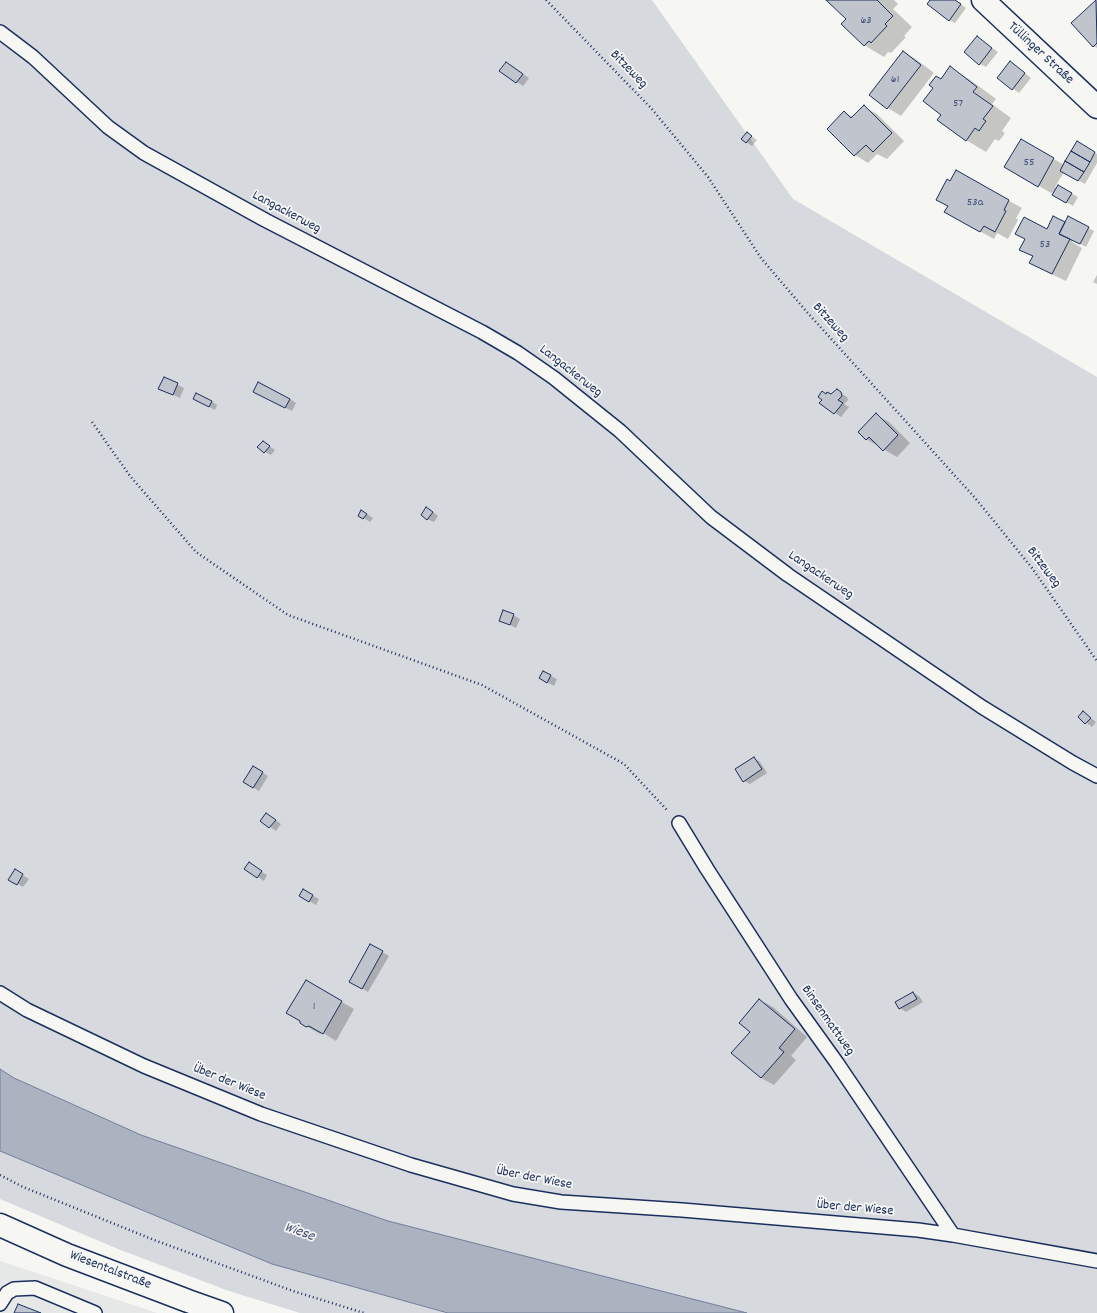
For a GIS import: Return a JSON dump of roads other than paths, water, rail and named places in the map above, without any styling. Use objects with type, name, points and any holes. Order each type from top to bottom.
[{"type":"main road","name":"Tüllinger Straße","points":[[983,0],[1097,107]]},
{"type":"main road","name":"Wiesentalstraße","points":[[0,1225],[67,1255],[222,1313]]},
{"type":"lane","name":"Langackerweg","points":[[0,32],[33,57],[108,127],[144,153],[265,220],[518,353],[554,378],[620,431],[711,517],[788,575],[982,707],[1073,763],[1097,776]]},
{"type":"lane","name":"Binsenmattweg","points":[[679,824],[791,999],[953,1235]]},
{"type":"lane","name":"Über der Wiese","points":[[0,993],[27,1010],[144,1066],[261,1114],[411,1165],[513,1194],[561,1202],[682,1210],[918,1230],[1097,1261]]},
{"type":"lane","points":[[0,1304],[7,1294],[14,1289],[35,1288],[95,1313]]},
{"type":"water","name":"Wiese","points":[[0,1069],[14,1078],[141,1135],[388,1221],[747,1313],[448,1313],[272,1264],[0,1151]]}]
